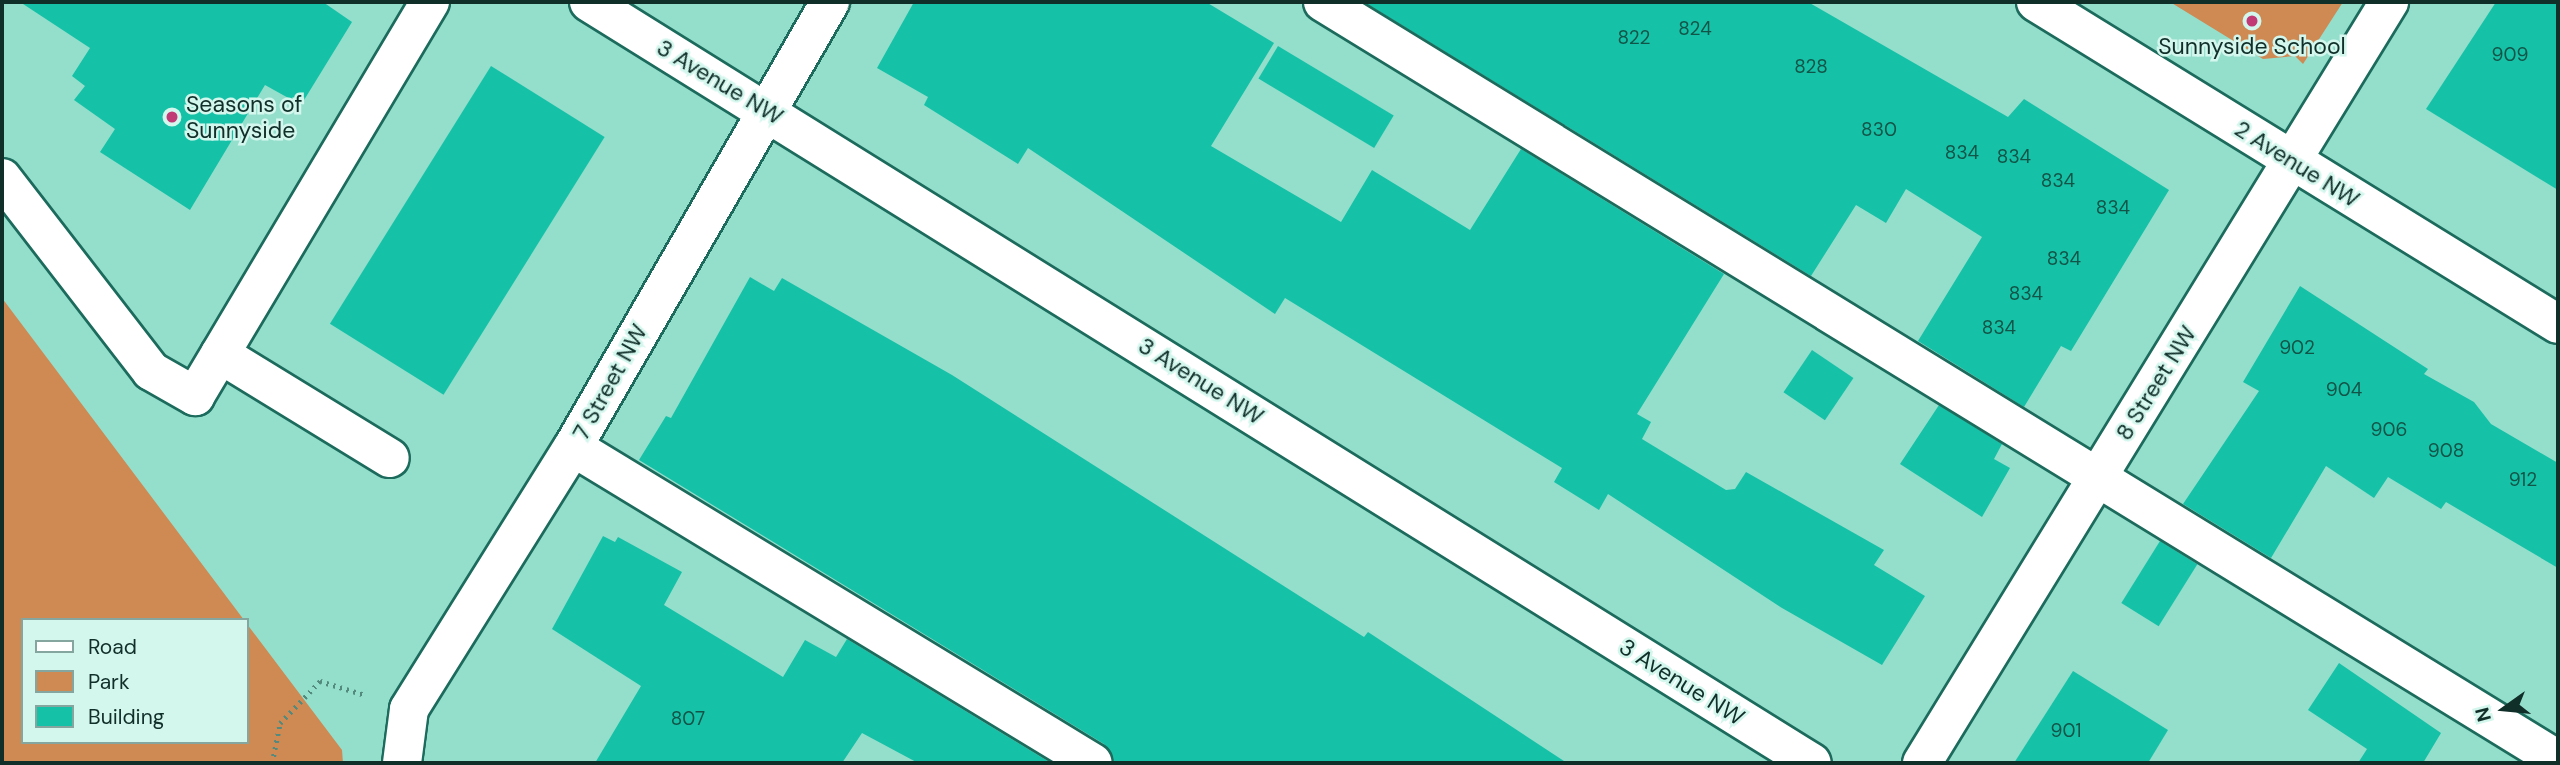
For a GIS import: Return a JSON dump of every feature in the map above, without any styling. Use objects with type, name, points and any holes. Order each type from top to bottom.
[{"type":"street","points":[[2,178],[150,371],[195,396],[430,2]]},
{"type":"street","name":"3 Avenue NW","points":[[589,2],[1812,763]]},
{"type":"street","name":"7 Street NW","points":[[402,763],[409,709],[573,447],[763,108],[830,2]]},
{"type":"street","points":[[1323,2],[2100,475],[2558,760]]},
{"type":"street","name":"2 Avenue NW","points":[[2036,2],[2291,162],[2558,324]]},
{"type":"street","name":"8 Street NW","points":[[1922,763],[2389,2]]},
{"type":"street","points":[[220,354],[390,458]]},
{"type":"street","points":[[573,447],[1093,763]]},
{"type":"path","points":[[272,763],[280,723],[320,681],[409,709]]},
{"type":"green space","points":[[2170,2],[2343,2],[2303,64],[2295,56],[2263,59]]},
{"type":"green space","points":[[2,298],[242,618],[21,618],[21,744],[248,744],[248,625],[342,750],[343,763],[2,763]]},
{"type":"building","name":"Seasons of Sunnyside","points":[[20,2],[323,2],[352,22],[301,105],[265,85],[190,210],[100,152],[115,129],[74,100],[85,86],[72,76],[90,48]]},
{"type":"building","points":[[914,2],[1206,2],[1274,43],[1211,146],[1341,222],[1372,170],[1470,230],[1521,149],[1724,274],[1637,414],[1651,422],[1642,439],[1726,490],[1735,489],[1746,472],[1884,550],[1874,565],[1925,596],[1882,665],[1782,608],[1608,494],[1599,510],[1554,482],[1562,468],[1285,298],[1275,314],[1028,148],[1018,164],[924,105],[928,97],[877,68]]},
{"type":"building","points":[[1364,2],[1808,2],[2008,117],[2024,99],[2169,190],[2071,351],[2061,346],[2024,407],[1918,341],[1982,237],[1906,189],[1886,223],[1856,205],[1811,276]]},
{"type":"building","points":[[2496,2],[2558,2],[2558,190],[2426,109]]},
{"type":"building","points":[[1278,46],[1394,116],[1374,148],[1258,79]]},
{"type":"building","points":[[491,66],[605,137],[444,395],[330,324]]},
{"type":"building","points":[[750,277],[774,291],[782,278],[952,375],[1364,637],[1368,632],[1567,763],[1115,763],[1104,744],[639,460],[666,416],[671,418]]},
{"type":"building","points":[[2300,286],[2428,369],[2424,374],[2474,402],[2491,424],[2558,463],[2558,568],[2446,502],[2441,509],[2388,477],[2374,498],[2326,466],[2271,558],[2183,504],[2259,391],[2243,382]]},
{"type":"building","points":[[1812,350],[1853,378],[1825,420],[1783,392]]},
{"type":"building","points":[[1939,405],[2002,444],[1994,459],[2010,468],[1982,517],[1900,464]]},
{"type":"building","points":[[603,536],[615,542],[618,537],[682,572],[664,605],[783,677],[805,640],[836,657],[847,639],[1051,763],[918,763],[862,733],[842,763],[595,763],[641,686],[552,629]]},
{"type":"building","points":[[2160,541],[2197,564],[2159,626],[2121,603]]},
{"type":"building","points":[[2339,663],[2441,733],[2423,763],[2358,763],[2367,749],[2308,710]]},
{"type":"building","points":[[2073,671],[2168,730],[2148,763],[2014,763]]},
{"type":"place","name":"Sunnyside School","points":[[2252,21]]},
{"type":"place","name":"Seasons of Sunnyside","points":[[172,117]]}]
